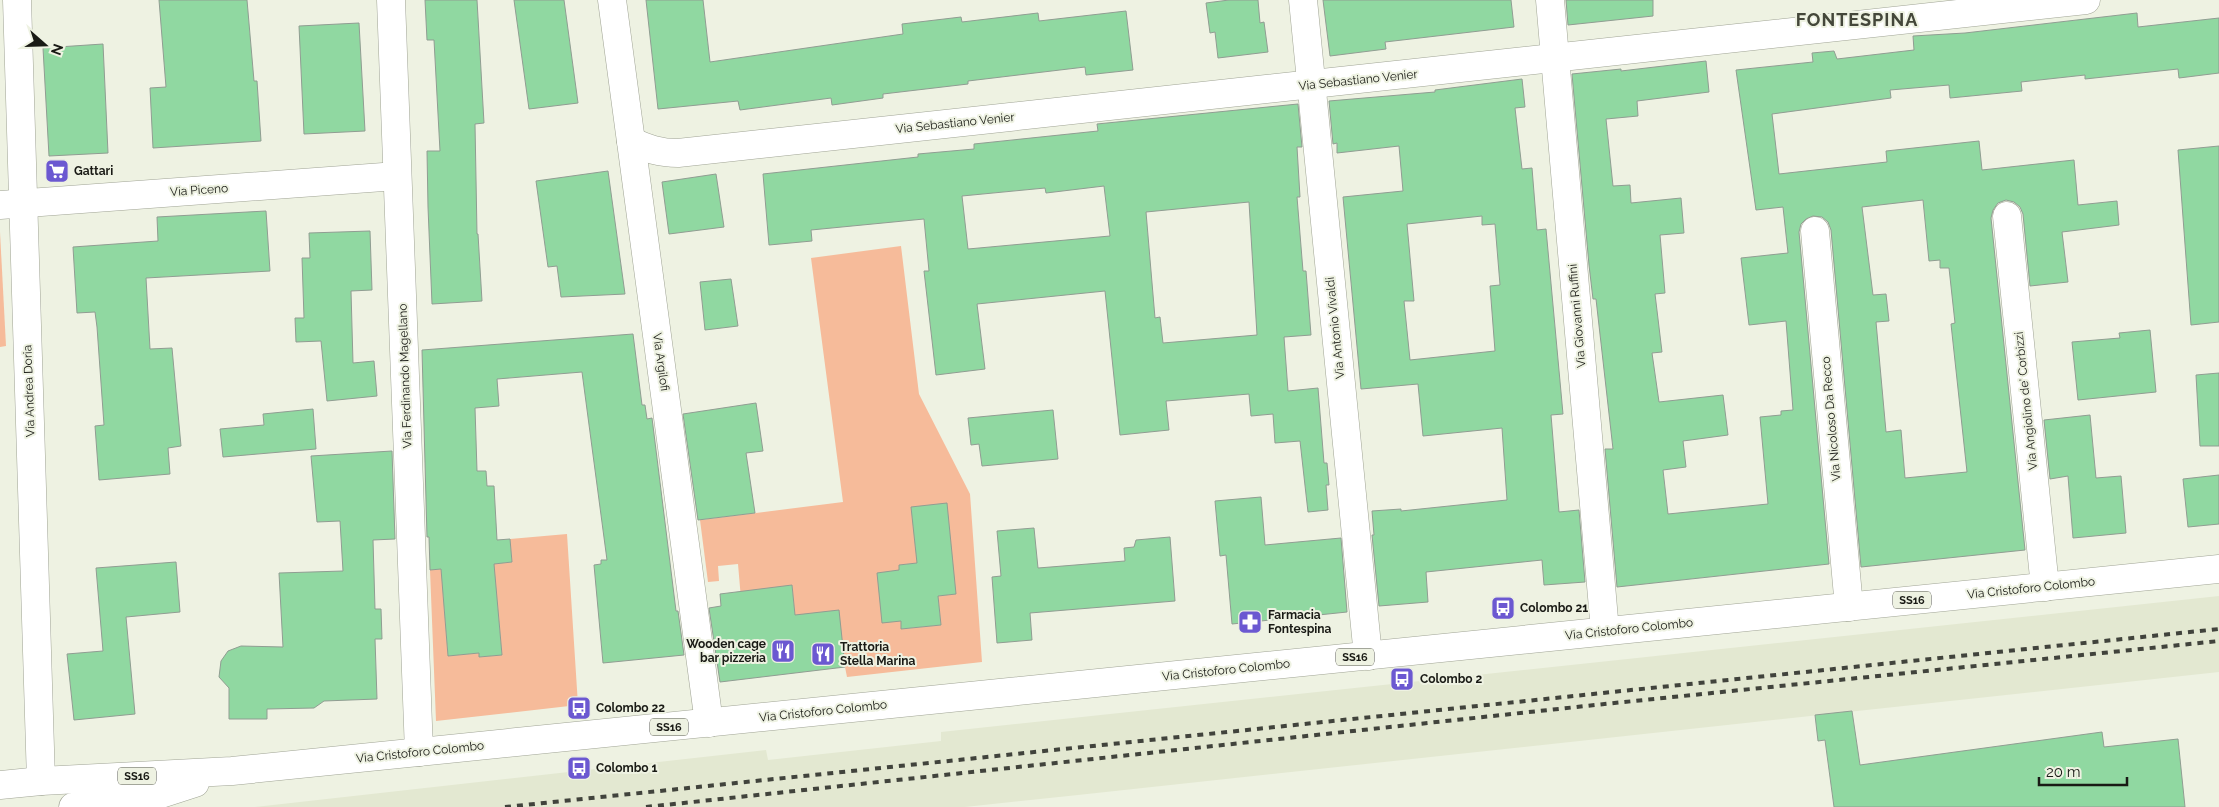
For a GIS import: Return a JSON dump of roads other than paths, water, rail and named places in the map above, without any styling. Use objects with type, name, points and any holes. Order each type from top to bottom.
[{"type":"street","name":"Via Andrea Doria","points":[[17,0],[12,204],[42,781]]},
{"type":"street","name":"Via Ferdinando Magellano","points":[[391,0],[419,752]]},
{"type":"street","name":"Via Argilofi","points":[[612,0],[709,723]]},
{"type":"street","name":"Via Antonio Vivaldi","points":[[1303,0],[1368,656]]},
{"type":"street","name":"Via Giovanni Ruffini","points":[[1550,0],[1605,631]]},
{"type":"street","name":"Via Sebastiano Venier","points":[[631,141],[647,149],[678,154],[2086,0]]},
{"type":"street","name":"Via Piceno","points":[[12,204],[397,176]]},
{"type":"street","name":"Via Angiolino de' Corbizzi","points":[[2007,216],[2045,587]]},
{"type":"street","name":"Via Nicoloso Da Recco","points":[[1814,231],[1849,607]]},
{"type":"street","name":"Via Cristoforo Colombo","points":[[0,785],[42,781],[232,772],[2219,569]]},
{"type":"street","name":"Via Cristoforo Colombo","points":[[105,807],[142,800],[232,772]]},
{"type":"street","points":[[0,795],[42,781]]},
{"type":"street","points":[[73,807],[142,800]]},
{"type":"railway","points":[[505,807],[2219,629]]},
{"type":"railway","points":[[646,807],[1595,705],[2219,641]]},
{"type":"place","name":"Gattari","points":[[57,171]]},
{"type":"place","name":"Colombo 21","points":[[1503,608]]},
{"type":"place","name":"Farmacia Fontespina","points":[[1250,622]]},
{"type":"place","name":"Wooden cage bar pizzeria","points":[[783,651]]},
{"type":"place","name":"Trattoria Stella Marina","points":[[823,654]]},
{"type":"place","name":"Colombo 2","points":[[1402,679]]},
{"type":"place","name":"Colombo 22","points":[[579,708]]},
{"type":"place","name":"Colombo 1","points":[[579,768]]},
{"type":"district","name":"FONTESPINA","points":[[1857,20]]}]
